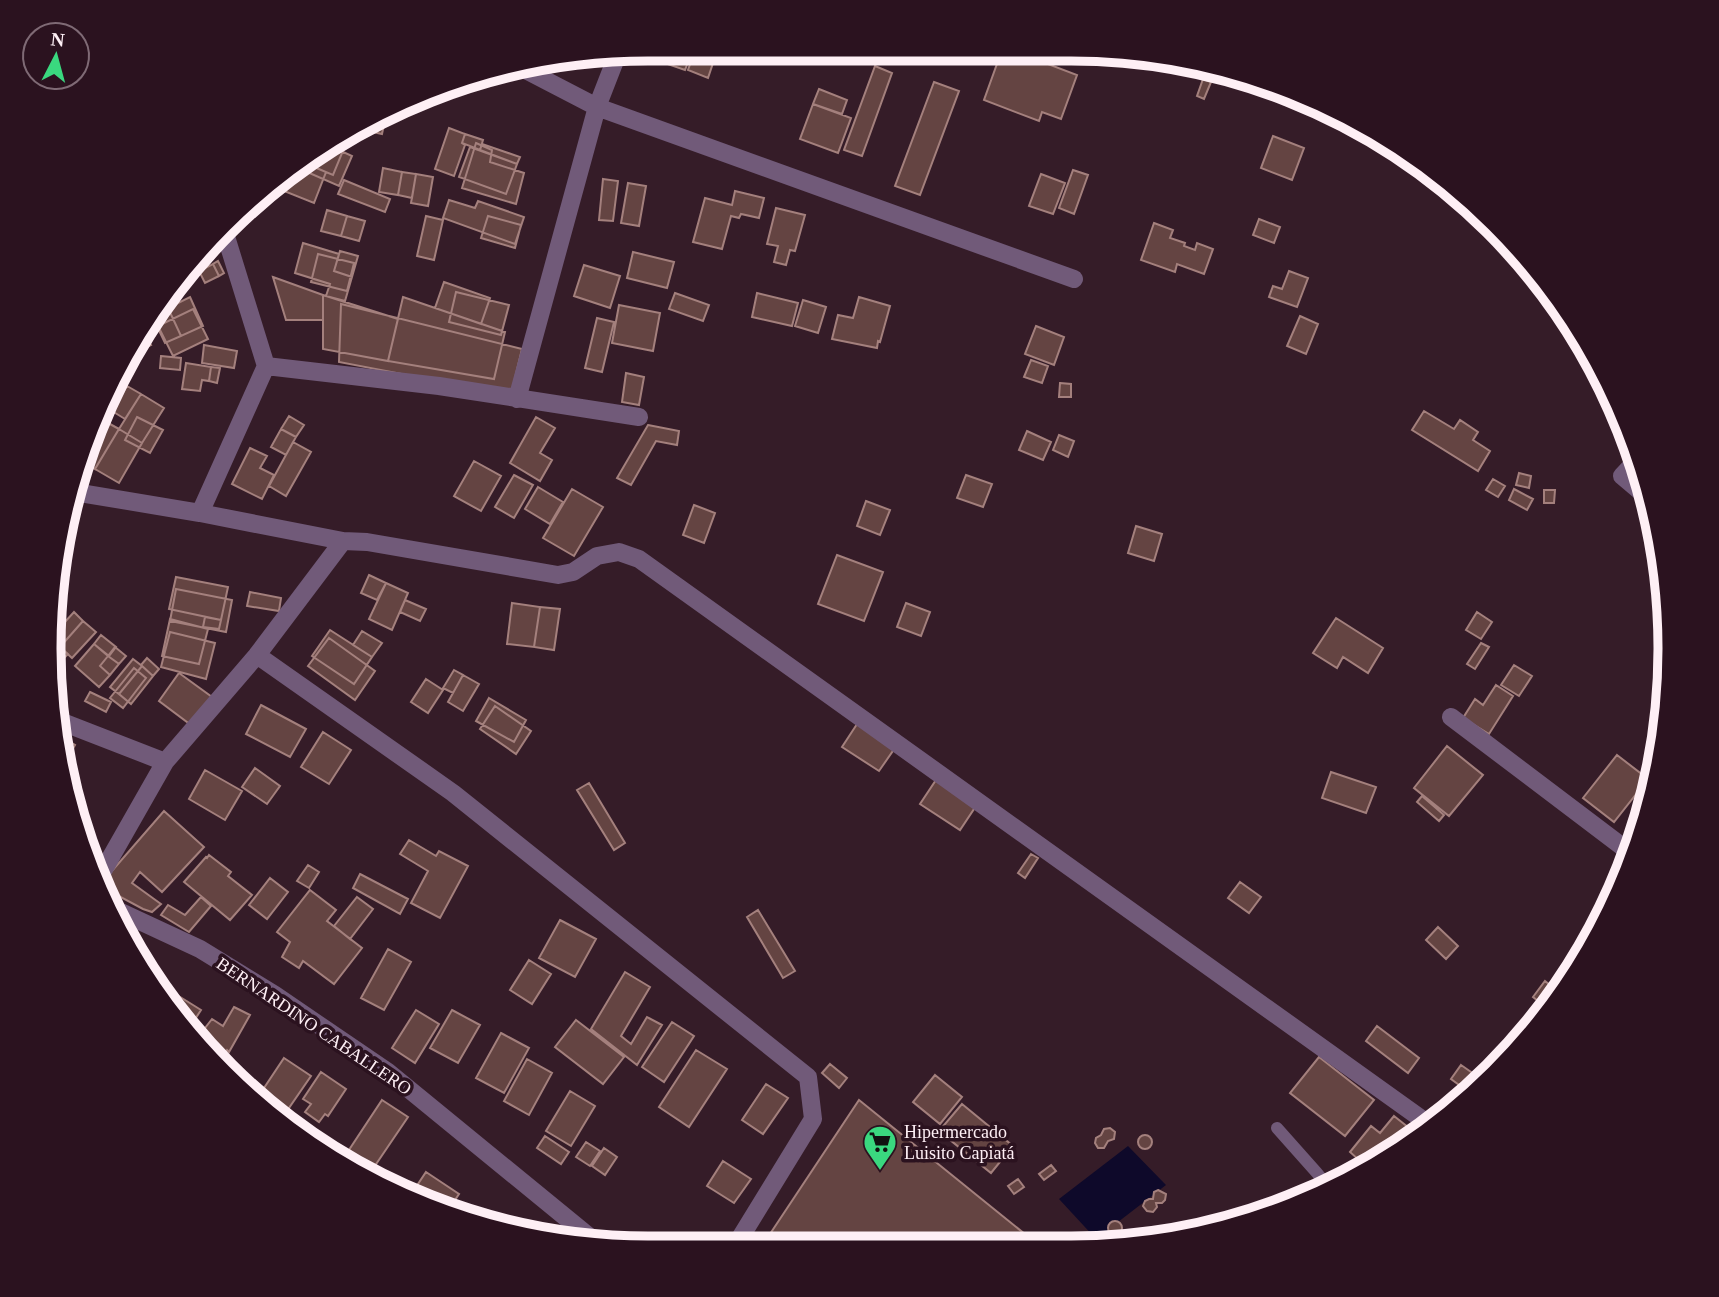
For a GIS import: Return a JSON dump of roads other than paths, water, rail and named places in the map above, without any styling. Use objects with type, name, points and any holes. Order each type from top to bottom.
[{"type":"street","points":[[517,399],[597,107],[614,63]]},
{"type":"street","points":[[532,73],[597,107],[1074,279]]},
{"type":"street","points":[[200,513],[266,366],[227,240]]},
{"type":"street","points":[[266,366],[439,386],[639,417]]},
{"type":"street","points":[[1629,468],[1622,476],[1635,487]]},
{"type":"street","points":[[82,493],[343,541],[367,542],[558,575],[573,572],[597,556],[619,552],[639,559],[1421,1119]]},
{"type":"street","points":[[104,869],[165,762],[257,655],[343,541]]},
{"type":"street","points":[[257,655],[453,793],[808,1077],[814,1119],[741,1236]]},
{"type":"street","points":[[1451,716],[1623,847]]},
{"type":"street","points":[[66,723],[165,762]]},
{"type":"street","name":"BERNARDINO CABALLERO","points":[[125,914],[200,949],[275,995],[388,1072],[583,1232]]},
{"type":"lane","points":[[1278,1129],[1322,1179]]},
{"type":"place","name":"Hipermercado Luisito Capiatá","points":[[880,1172]]}]
